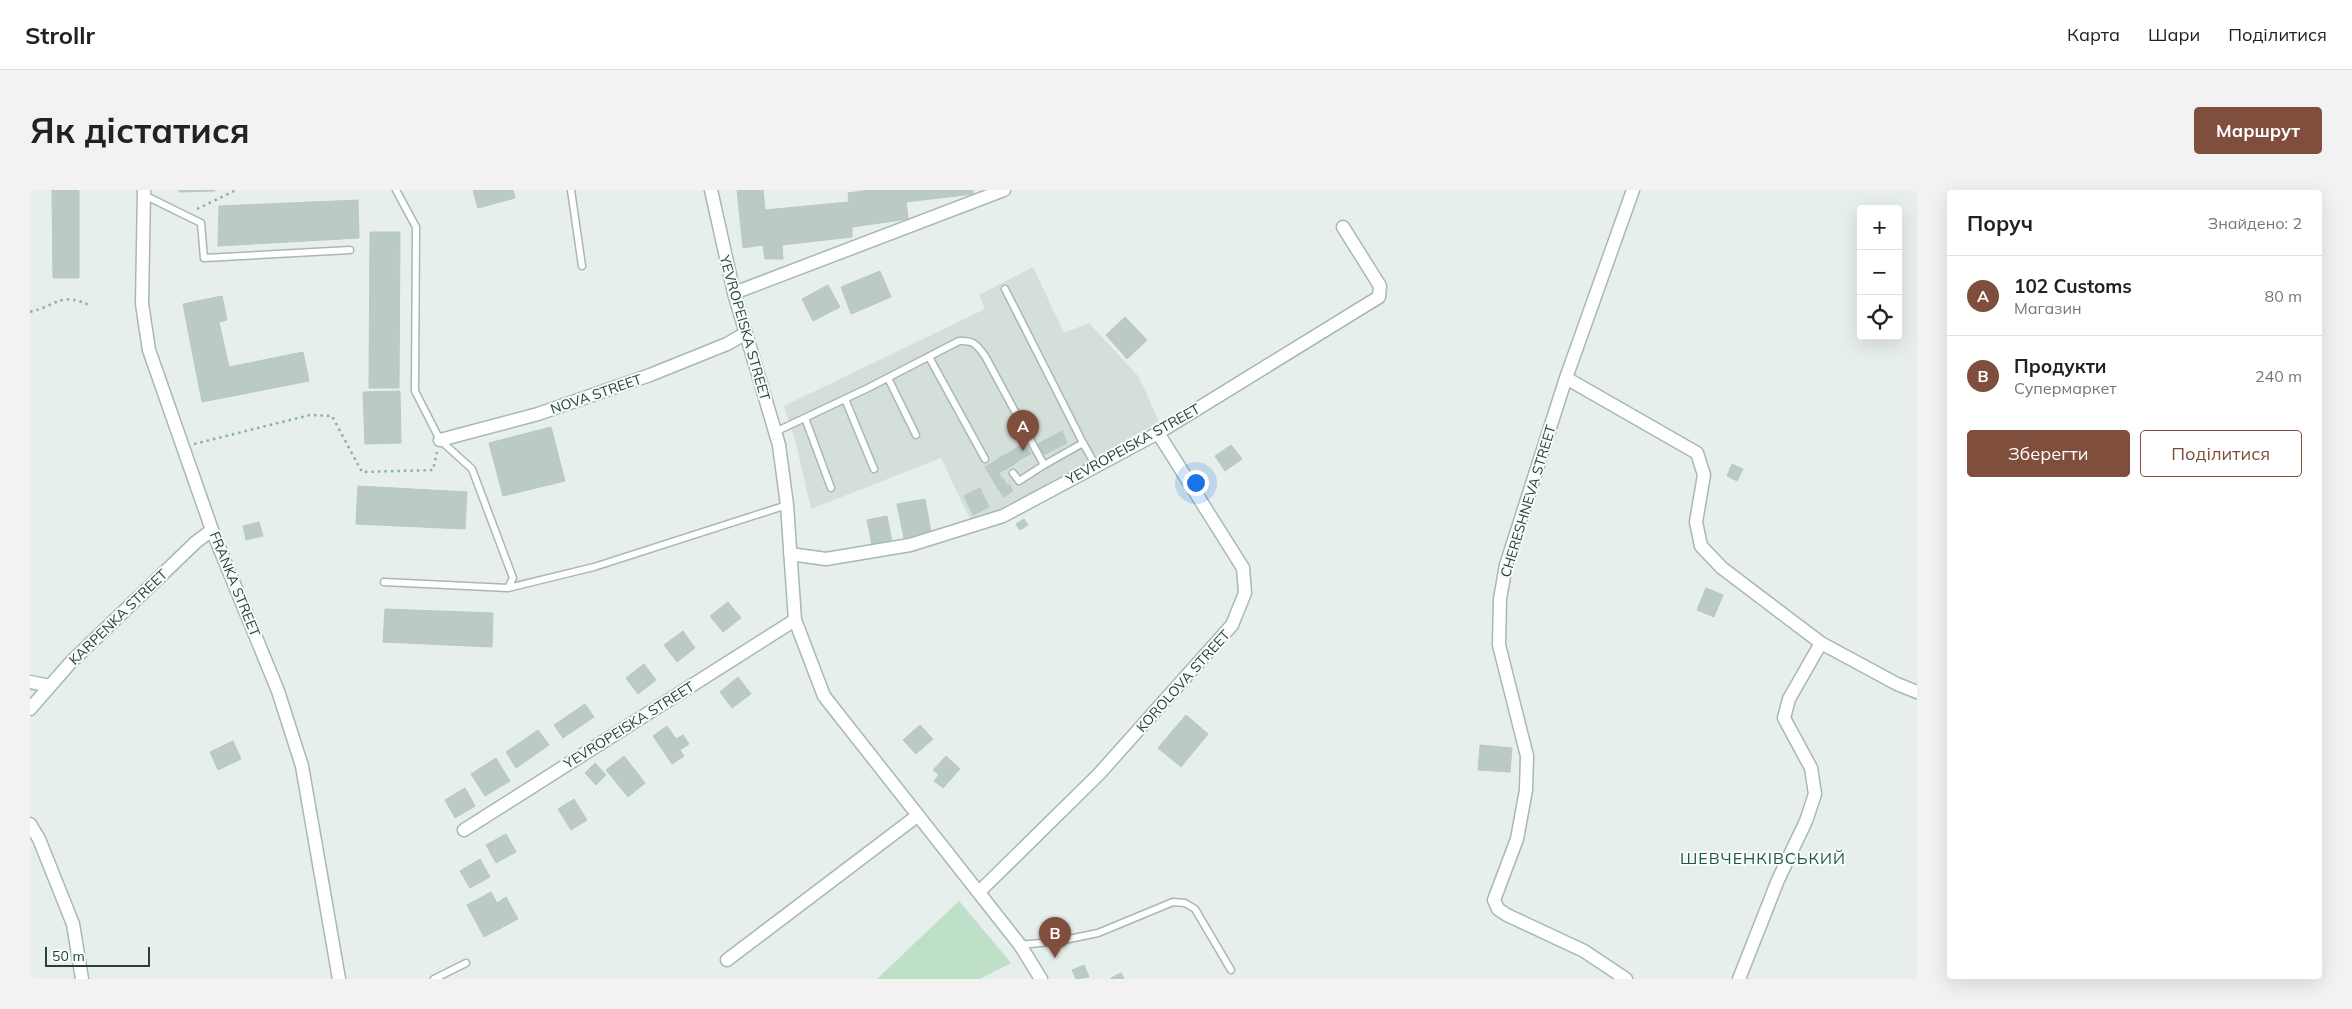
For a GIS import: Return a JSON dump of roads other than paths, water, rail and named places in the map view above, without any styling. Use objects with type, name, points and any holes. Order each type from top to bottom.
[{"type":"street","name":"YEVROPEISKA STREET","points":[[711,190],[734,293],[775,432],[787,505],[795,620],[824,696],[979,892],[1020,946],[1041,979]]},
{"type":"street","points":[[734,293],[1004,190]]},
{"type":"street","name":"CHERESHNEVA STREET","points":[[1626,979],[1584,951],[1507,915],[1498,909],[1494,900],[1517,840],[1526,790],[1526,756],[1499,645],[1500,599],[1506,565],[1566,378],[1633,190]]},
{"type":"street","name":"FRANKA STREET","points":[[144,193],[142,304],[149,350],[212,530],[278,691],[302,766],[339,979]]},
{"type":"street","name":"YEVROPEISKA STREET","points":[[790,554],[826,559],[910,546],[1003,516],[1158,433],[1380,297],[1380,286],[1343,227]]},
{"type":"street","name":"NOVA STREET","points":[[440,440],[538,414],[576,401],[650,375],[727,344],[746,333]]},
{"type":"street","points":[[1566,378],[1697,453],[1704,475],[1696,522],[1701,546],[1722,568],[1821,643],[1897,684],[1917,692]]},
{"type":"street","name":"KOROLOVA STREET","points":[[979,892],[1099,774],[1232,625],[1245,593],[1243,568],[1158,433]]},
{"type":"street","name":"KARPENKA STREET","points":[[30,709],[71,662],[196,542],[212,530]]},
{"type":"street","name":"YEVROPEISKA STREET","points":[[464,830],[795,620]]},
{"type":"street","points":[[1739,979],[1778,880],[1806,821],[1815,794],[1811,768],[1784,718],[1789,699],[1821,643]]},
{"type":"street","points":[[30,682],[50,686]]},
{"type":"street","points":[[727,960],[917,816]]},
{"type":"street","points":[[30,824],[39,839],[73,924],[82,979]]},
{"type":"lane","points":[[396,190],[416,227],[415,391],[440,440],[472,469],[509,562],[513,578],[508,588]]},
{"type":"lane","points":[[571,190],[582,266]]},
{"type":"lane","points":[[144,193],[200,223],[204,258],[350,250]]},
{"type":"lane","points":[[1005,289],[1092,459]]},
{"type":"lane","points":[[775,432],[960,341],[969,340],[977,345],[1044,465]]},
{"type":"lane","points":[[929,357],[985,459]]},
{"type":"lane","points":[[888,378],[916,435]]},
{"type":"lane","points":[[844,399],[874,469]]},
{"type":"lane","points":[[805,418],[831,488]]},
{"type":"lane","points":[[1013,473],[1019,481],[1083,443]]},
{"type":"lane","points":[[384,582],[508,588],[594,567],[787,505]]},
{"type":"lane","points":[[1020,946],[1098,933],[1173,902],[1185,903],[1195,909],[1231,970]]},
{"type":"lane","points":[[434,979],[466,962]]},
{"type":"place","name":"102 Customs","points":[[1023,451]]},
{"type":"place","name":"Продукти","points":[[1055,958]]},
{"type":"district","name":"ШЕВЧЕНКІВСЬКИЙ","points":[[1763,858]]}]
